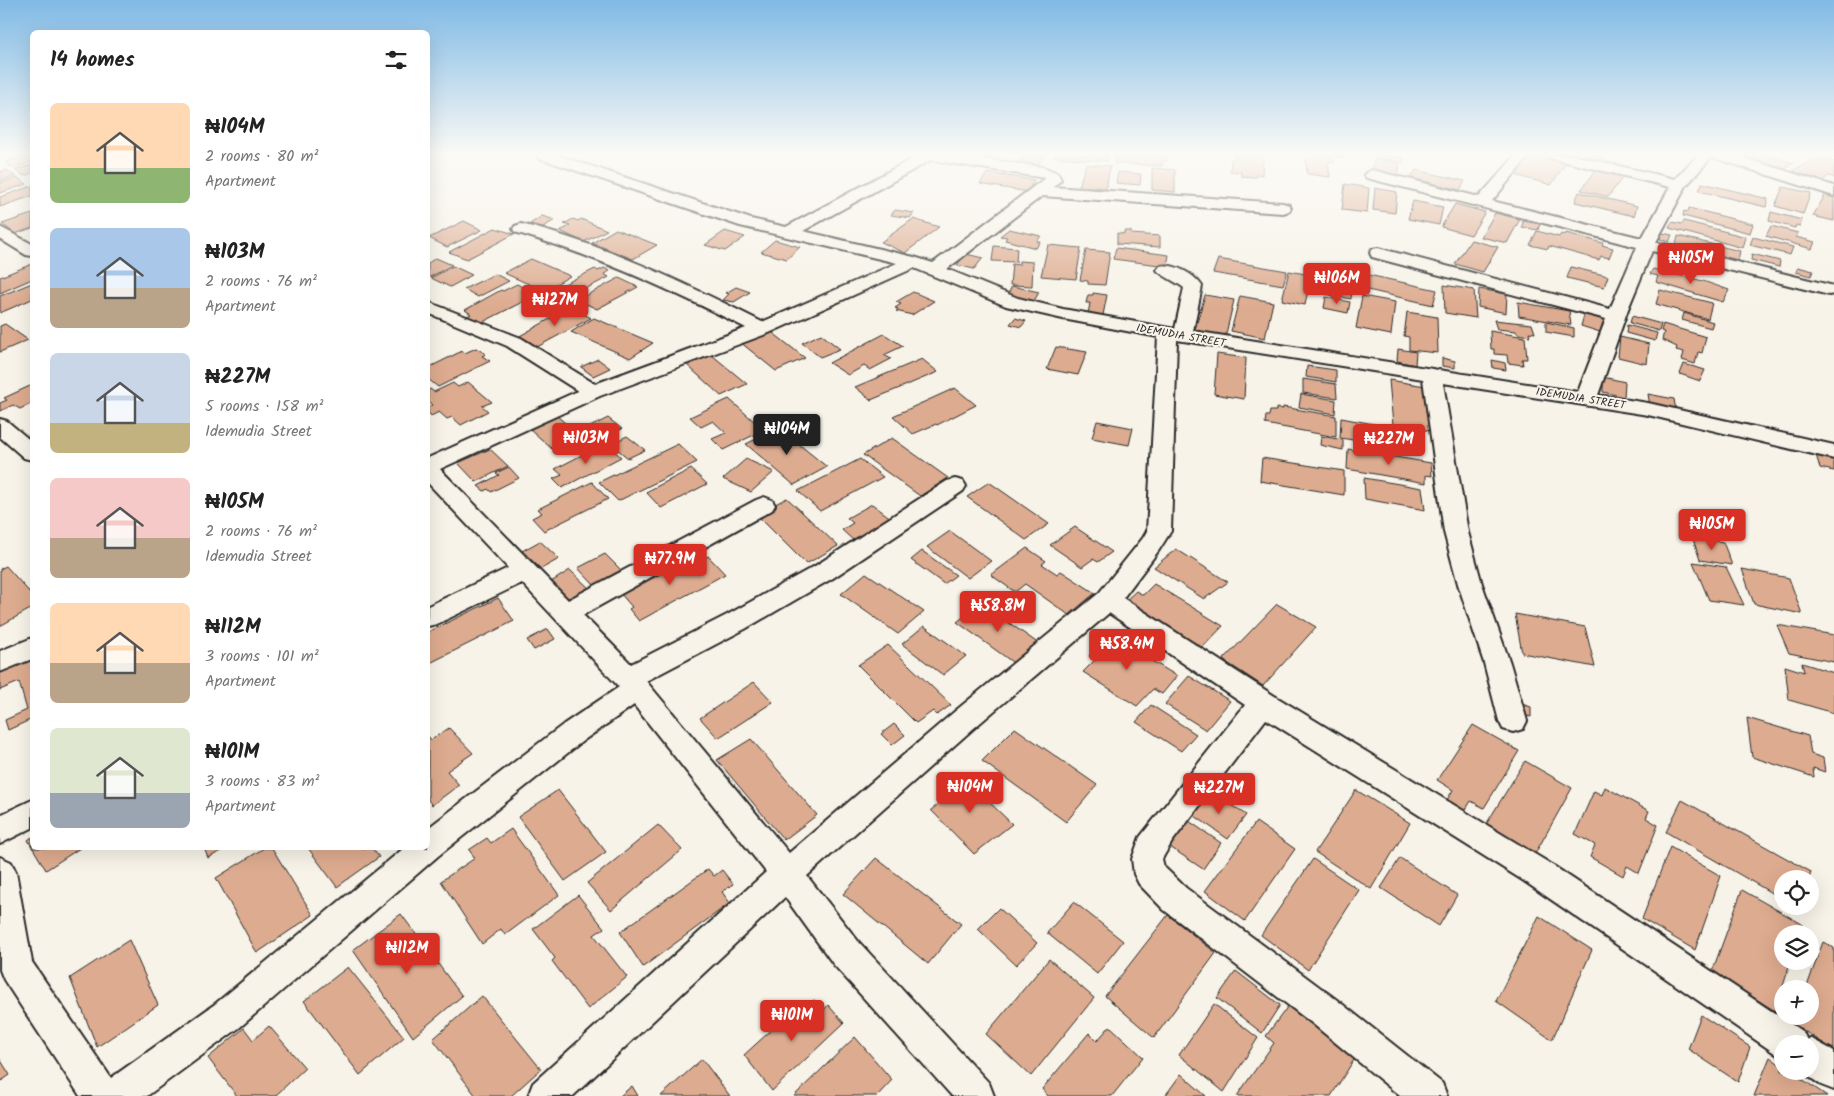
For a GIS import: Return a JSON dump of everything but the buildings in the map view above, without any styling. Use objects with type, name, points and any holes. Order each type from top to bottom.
[{"type":"street","name":"IDEMUDIA STREET","points":[[697,206],[746,223],[914,262],[1012,302],[1063,314],[1175,334],[1648,409],[1834,452]]},
{"type":"street","points":[[789,232],[835,206]]},
{"type":"street","points":[[934,270],[1020,206]]},
{"type":"street","points":[[1257,206],[1283,208]]},
{"type":"street","points":[[1495,206],[1829,290]]},
{"type":"street","points":[[1586,399],[1615,316],[1647,244],[1667,206]]},
{"type":"street","points":[[521,229],[544,235],[633,268],[762,329]]},
{"type":"street","points":[[0,232],[30,249]]},
{"type":"street","points":[[1378,253],[1615,316]]},
{"type":"street","points":[[430,465],[593,392],[762,329],[914,262]]},
{"type":"street","points":[[546,1096],[787,874],[964,720],[1108,600],[1151,544],[1159,531],[1175,334],[1187,313],[1193,296],[1193,286],[1177,274],[1166,270]]},
{"type":"street","points":[[430,308],[514,342],[593,392]]},
{"type":"street","points":[[1432,375],[1456,532],[1470,584],[1497,663],[1513,720]]},
{"type":"street","points":[[0,426],[30,451]]},
{"type":"street","points":[[430,472],[633,683],[787,874],[846,953],[976,1096]]},
{"type":"street","points":[[430,845],[574,732],[633,683],[824,572],[955,486]]},
{"type":"street","points":[[566,613],[764,505]]},
{"type":"street","points":[[430,616],[524,570]]},
{"type":"street","points":[[1108,600],[1263,703],[1536,871],[1778,1035]]},
{"type":"street","points":[[0,662],[30,649]]},
{"type":"street","points":[[1263,703],[1151,847],[1147,859],[1150,874],[1175,899],[1325,1012],[1429,1096]]},
{"type":"street","points":[[0,830],[30,814]]},
{"type":"street","points":[[117,1096],[227,1016],[423,850]]},
{"type":"street","points":[[0,872],[16,968],[101,1096]]},
{"type":"street","points":[[1819,1062],[1834,1072]]}]
